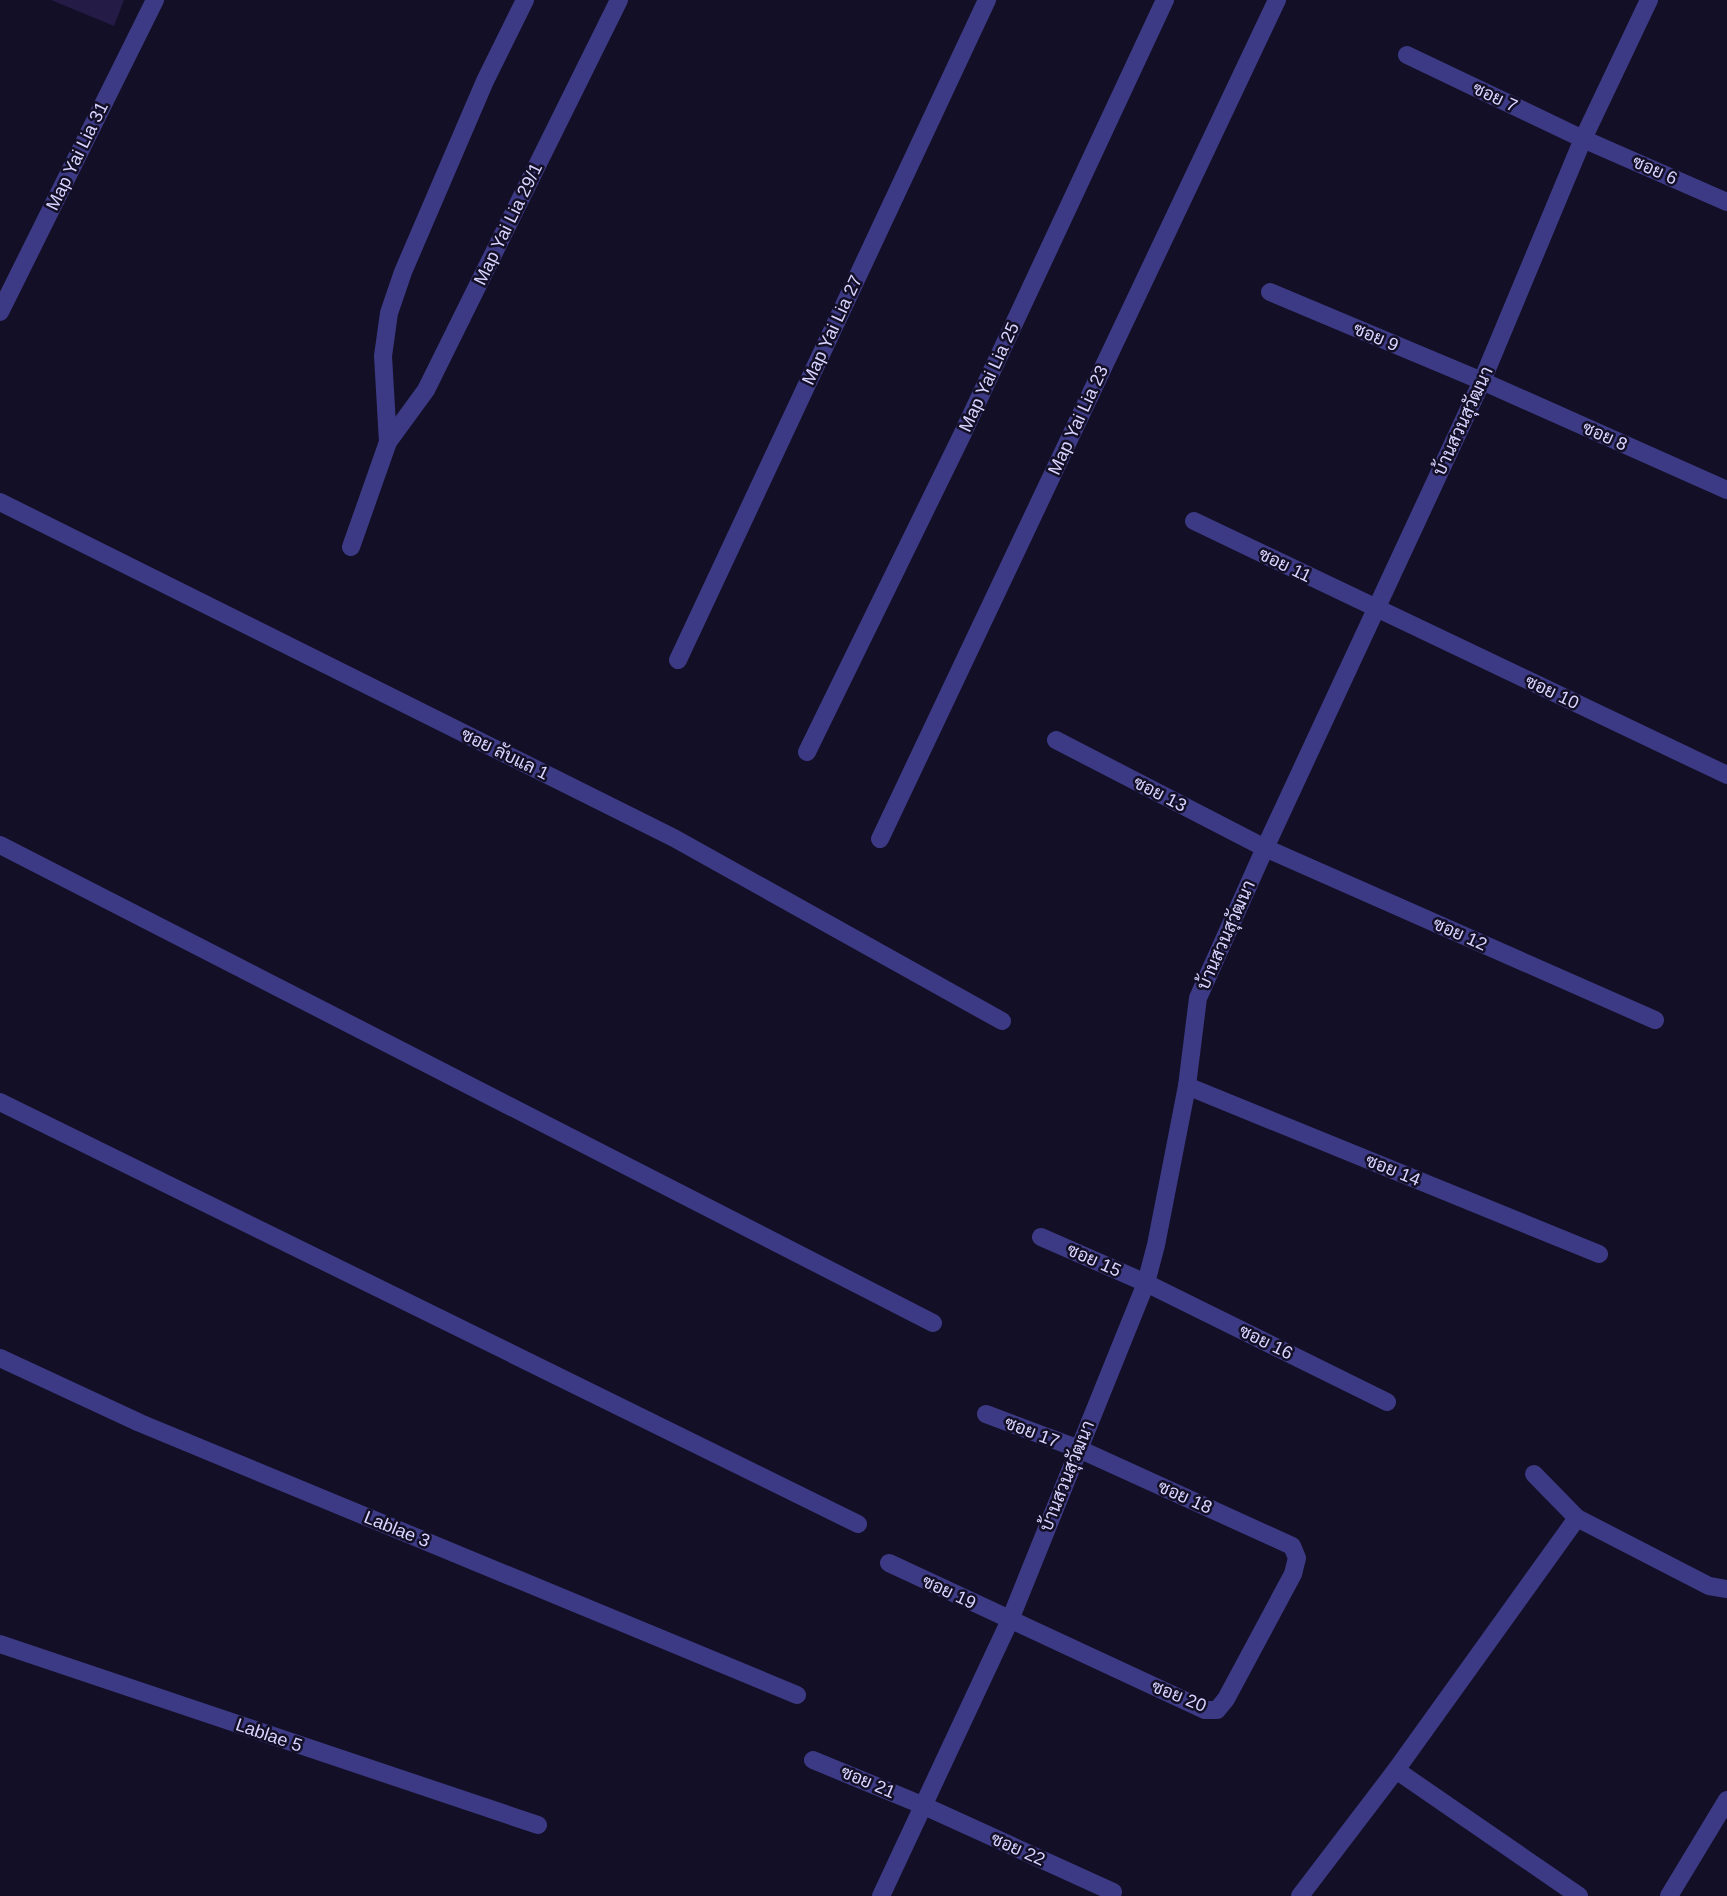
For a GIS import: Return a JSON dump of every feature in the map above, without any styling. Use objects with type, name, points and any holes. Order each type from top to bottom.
[{"type":"street","name":"Map Yai Lia 31","points":[[0,312],[155,0]]},
{"type":"street","points":[[351,547],[388,442],[383,356],[389,313],[403,272],[485,81],[525,0]]},
{"type":"street","name":"Map Yai Lia 29/1","points":[[388,442],[426,390],[619,0]]},
{"type":"street","name":"Map Yai Lia 27","points":[[678,660],[987,0]]},
{"type":"street","name":"Map Yai Lia 25","points":[[807,752],[962,435],[1164,0]]},
{"type":"street","name":"Map Yai Lia 23","points":[[880,839],[1276,0]]},
{"type":"street","name":"บ้านสวนสุวัฒนา","points":[[881,1896],[1010,1620],[1146,1283],[1187,1086],[1198,998],[1482,381],[1583,139],[1649,0]]},
{"type":"street","name":"ซอย 7","points":[[1407,55],[1583,139]]},
{"type":"street","name":"ซอย 6","points":[[1583,139],[1727,202]]},
{"type":"street","name":"ซอย 9","points":[[1270,292],[1482,381]]},
{"type":"street","name":"ซอย 8","points":[[1482,381],[1727,491]]},
{"type":"street","name":"ซอย ลับแล 1","points":[[0,502],[674,838],[1002,1021]]},
{"type":"street","name":"ซอย 11","points":[[1194,521],[1377,608]]},
{"type":"street","name":"ซอย 10","points":[[1377,608],[1727,775]]},
{"type":"street","name":"ซอย 13","points":[[1055,740],[1265,848]]},
{"type":"street","points":[[0,845],[933,1322]]},
{"type":"street","name":"ซอย 12","points":[[1265,848],[1655,1020]]},
{"type":"street","name":"ซอย 14","points":[[1187,1086],[1599,1254]]},
{"type":"street","points":[[0,1102],[858,1524]]},
{"type":"street","name":"ซอย 15","points":[[1041,1237],[1146,1283]]},
{"type":"street","name":"ซอย 16","points":[[1146,1283],[1387,1402]]},
{"type":"street","name":"Lablae 3","points":[[0,1358],[140,1423],[797,1695]]},
{"type":"street","name":"ซอย 17","points":[[986,1414],[1079,1449]]},
{"type":"street","name":"ซอย 18","points":[[1079,1449],[1292,1546]]},
{"type":"street","points":[[1534,1474],[1577,1518],[1709,1586],[1727,1589]]},
{"type":"street","points":[[1300,1896],[1396,1770],[1577,1518]]},
{"type":"street","name":"ซอย 20","points":[[1010,1620],[1205,1710],[1217,1710],[1226,1699],[1293,1574],[1297,1558],[1292,1546]]},
{"type":"street","name":"ซอย 19","points":[[889,1563],[1010,1620]]},
{"type":"street","name":"Lablae 5","points":[[0,1644],[538,1825]]},
{"type":"street","name":"ซอย 21","points":[[813,1759],[922,1805]]},
{"type":"street","points":[[1396,1770],[1579,1896]]},
{"type":"street","points":[[1669,1896],[1727,1800]]},
{"type":"street","name":"ซอย 22","points":[[922,1805],[1113,1892]]},
{"type":"building","points":[[51,0],[124,0],[114,26]]}]
